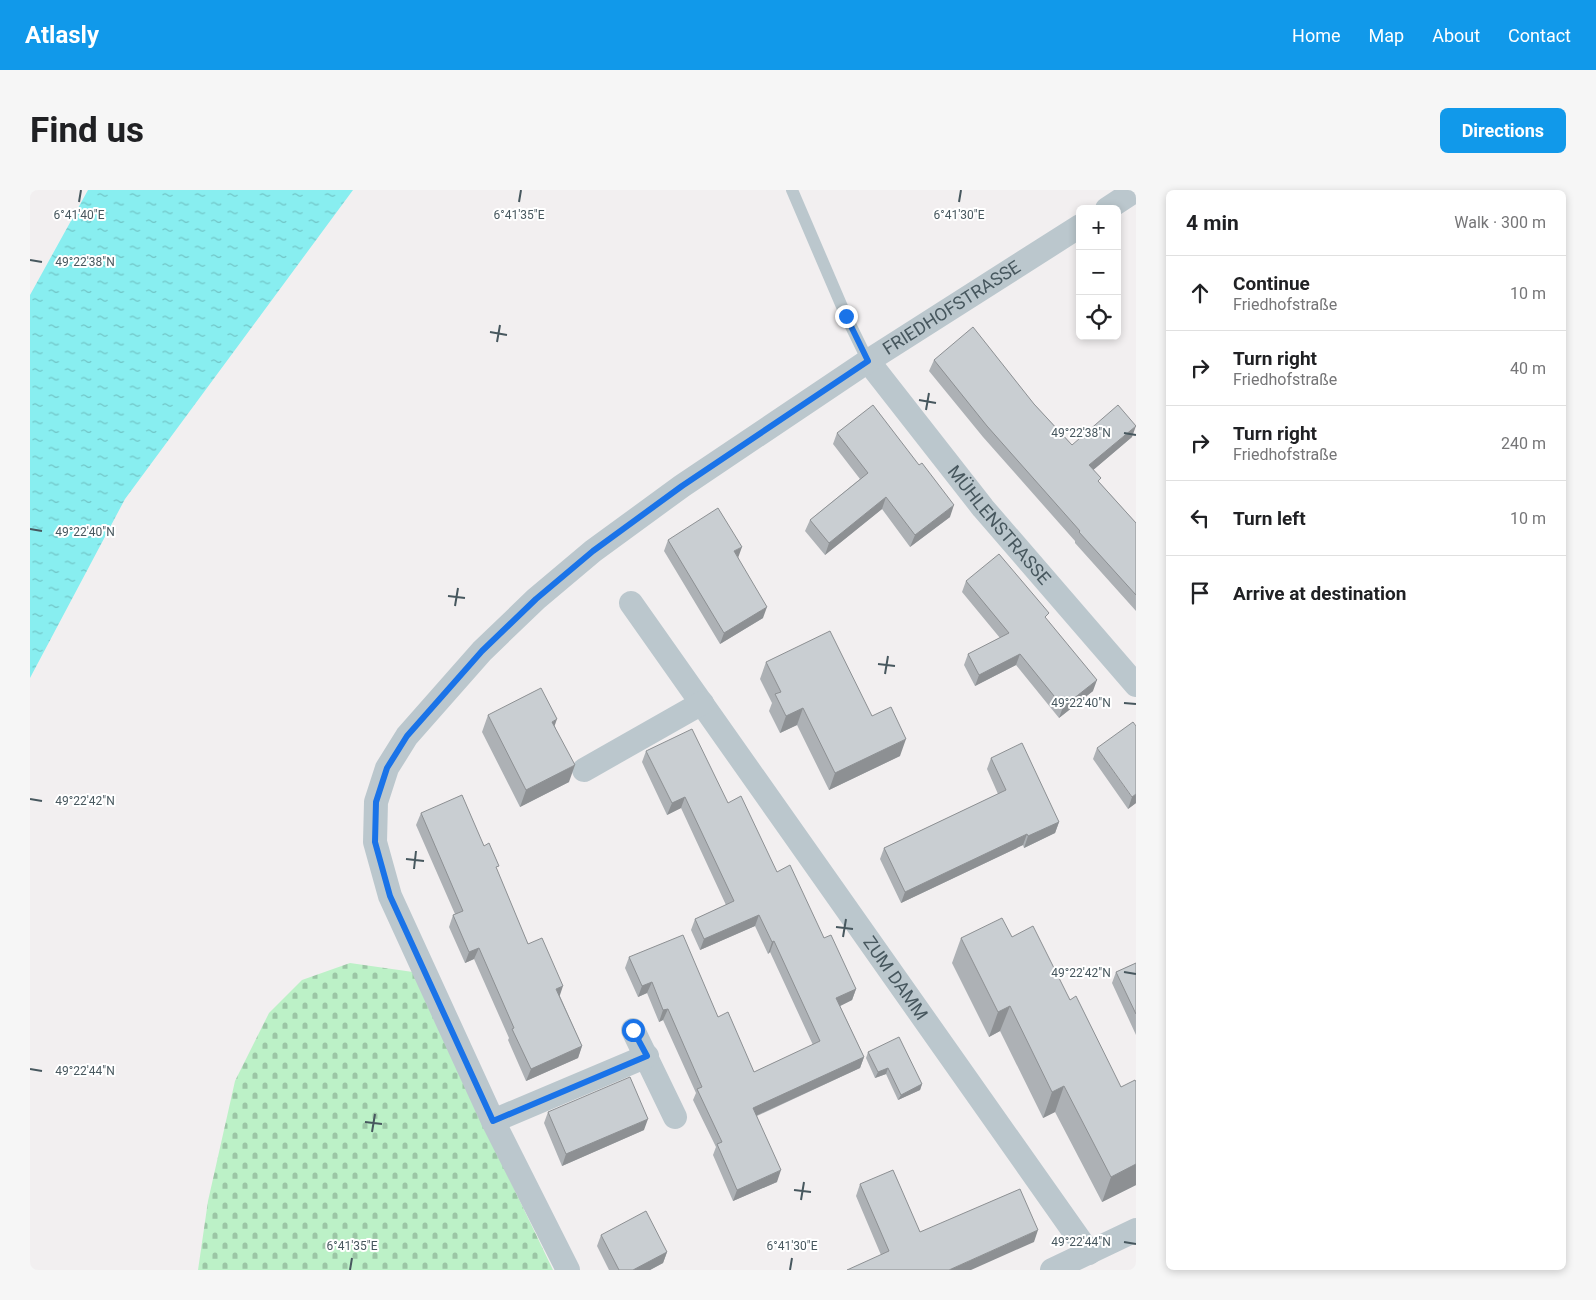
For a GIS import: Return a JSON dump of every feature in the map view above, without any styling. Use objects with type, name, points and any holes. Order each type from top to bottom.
[{"type":"street","points":[[1113,205],[1136,190]]},
{"type":"street","name":"FRIEDHOFSTRASSE","points":[[568,1270],[493,1121],[390,896],[375,842],[376,802],[387,768],[407,736],[482,651],[550,587],[593,551],[682,486],[868,361],[1076,229]]},
{"type":"street","name":"MÜHLENSTRASSE","points":[[868,361],[984,508],[1136,685]]},
{"type":"street","name":"ZUM DAMM","points":[[631,603],[1089,1253]]},
{"type":"street","points":[[584,770],[702,703]]},
{"type":"street","points":[[633,1030],[675,1117]]},
{"type":"street","points":[[493,1121],[647,1056]]},
{"type":"street","points":[[1052,1270],[1136,1230]]},
{"type":"lane","points":[[792,190],[846,316],[868,361]]},
{"type":"green space","points":[[350,963],[413,972],[553,1270],[198,1270],[208,1201],[235,1081],[269,1013],[302,980]]},
{"type":"water","points":[[88,190],[353,190],[125,499],[30,678],[30,295]]},
{"type":"building","points":[[973,327],[1034,404],[1072,445],[1118,405],[1136,426],[1089,465],[1101,478],[1098,481],[1136,523],[1136,595],[987,426],[934,360]]},
{"type":"building","points":[[873,405],[919,465],[922,463],[954,505],[915,535],[886,497],[829,543],[810,520],[868,473],[837,433]]},
{"type":"building","points":[[718,508],[742,547],[734,551],[767,607],[724,633],[668,540]]},
{"type":"building","points":[[999,554],[1049,613],[1045,617],[1097,680],[1063,707],[1020,654],[979,675],[968,654],[1009,633],[966,581]]},
{"type":"building","points":[[830,631],[872,716],[891,707],[906,739],[835,773],[803,708],[786,716],[775,694],[781,692],[766,662]]},
{"type":"building","points":[[541,688],[557,719],[552,722],[575,765],[526,790],[488,715]]},
{"type":"building","points":[[1133,722],[1136,726],[1136,794],[1132,797],[1097,748]]},
{"type":"building","points":[[692,729],[728,803],[741,796],[777,872],[790,865],[824,938],[831,935],[856,989],[836,998],[864,1057],[753,1108],[781,1170],[737,1190],[717,1144],[722,1142],[697,1089],[702,1087],[668,1009],[663,1010],[652,982],[642,986],[629,957],[683,935],[718,1017],[728,1012],[754,1072],[820,1041],[774,941],[772,942],[759,915],[704,939],[695,919],[734,901],[685,797],[672,803],[646,751]]},
{"type":"building","points":[[1022,743],[1059,822],[1028,836],[1027,834],[905,892],[884,848],[1006,790],[991,758]]},
{"type":"building","points":[[462,795],[484,846],[489,843],[499,866],[496,867],[528,944],[542,938],[563,986],[556,989],[582,1046],[531,1069],[512,1029],[514,1028],[479,948],[469,952],[453,915],[463,911],[421,813]]},
{"type":"building","points":[[1002,918],[1012,937],[1033,926],[1070,1000],[1076,996],[1121,1087],[1135,1080],[1136,1082],[1136,1164],[1111,1177],[1064,1086],[1052,1092],[1010,1006],[998,1012],[961,938]]},
{"type":"building","points":[[1136,963],[1136,1014],[1116,972]]},
{"type":"building","points":[[899,1037],[922,1084],[901,1095],[888,1068],[878,1072],[868,1052]]},
{"type":"building","points":[[630,1077],[648,1119],[566,1154],[548,1112]]},
{"type":"building","points":[[893,1170],[920,1232],[1020,1189],[1038,1230],[949,1270],[847,1270],[889,1251],[860,1184]]},
{"type":"building","points":[[646,1211],[667,1252],[633,1270],[619,1270],[601,1235]]},
{"type":"route","points":[[633,1030],[647,1056],[493,1121],[390,896],[375,842],[376,802],[387,768],[407,736],[482,651],[536,599],[593,551],[682,486],[868,361],[846,316]]}]
